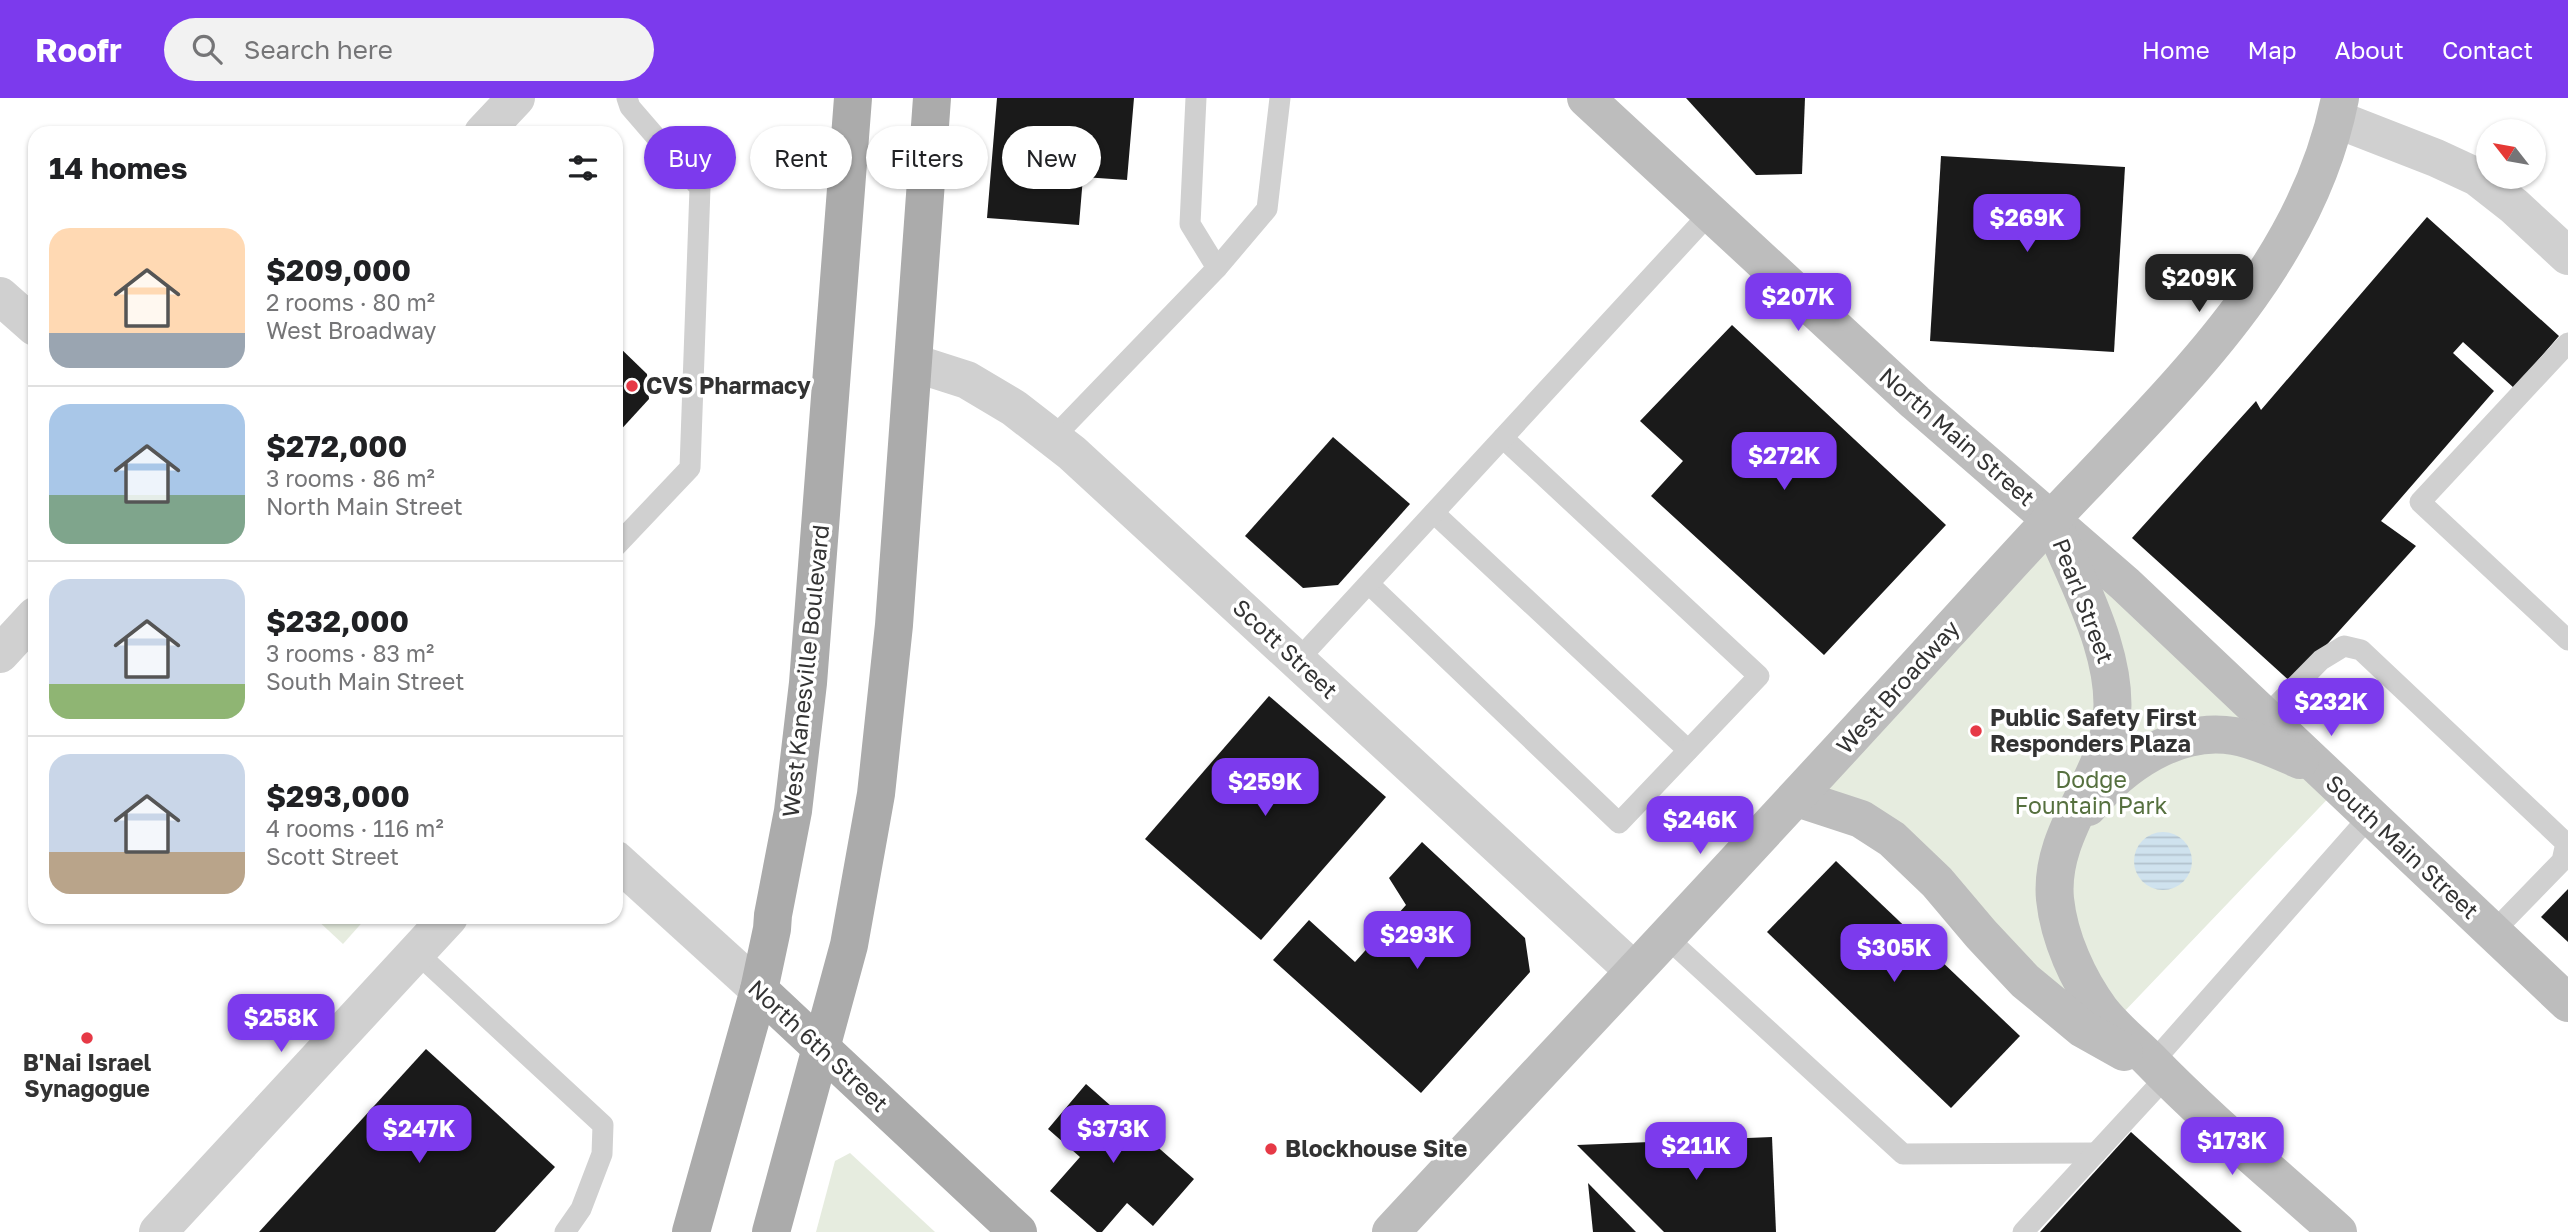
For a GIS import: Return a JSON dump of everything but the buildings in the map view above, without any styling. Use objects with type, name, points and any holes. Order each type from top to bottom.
[{"type":"main road","name":"West Kanesville Boulevard","points":[[691,1232],[759,990],[793,811],[808,683],[853,98]]},
{"type":"main road","points":[[771,1232],[849,945],[876,794],[894,625],[932,98]]},
{"type":"main road","name":"North Main Street","points":[[1586,98],[1915,401],[2051,519]]},
{"type":"main road","name":"West Broadway","points":[[1391,1232],[2207,354],[2255,290],[2290,233],[2317,180],[2338,108]]},
{"type":"main road","name":"South Main Street","points":[[2051,519],[2125,584],[2568,1003]]},
{"type":"main road","name":"Pearl Street","points":[[2051,519],[2106,653],[2113,693],[2111,726],[2057,860],[2055,899],[2064,939],[2079,974],[2102,1012],[2159,1070],[2338,1232]]},
{"type":"main road","points":[[2070,827],[2104,787],[2131,764],[2162,747],[2200,736],[2232,736],[2268,746],[2321,770]]},
{"type":"main road","points":[[1797,798],[1861,819],[1892,839],[1937,882],[2025,981],[2083,1029],[2159,1070]]},
{"type":"main road","name":"North 6th Street","points":[[759,990],[1018,1232]]},
{"type":"street","points":[[490,126],[516,98]]},
{"type":"street","points":[[2338,108],[2477,177],[2514,206],[2568,256]]},
{"type":"street","points":[[0,296],[28,321]]},
{"type":"street","name":"Scott Street","points":[[914,363],[967,380],[1014,408],[1072,453],[1633,970]]},
{"type":"street","points":[[0,653],[28,623]]},
{"type":"street","name":"North 6th Street","points":[[623,866],[759,990]]},
{"type":"street","points":[[158,1232],[442,924]]},
{"type":"lane","points":[[623,539],[690,468],[700,188],[630,107],[627,98]]},
{"type":"lane","points":[[1196,98],[1190,177],[1190,224],[1217,268]]},
{"type":"lane","points":[[1053,438],[1217,268],[1267,209],[1280,98]]},
{"type":"lane","points":[[1297,660],[1711,212]]},
{"type":"lane","points":[[2568,343],[2420,502],[2568,640]]},
{"type":"lane","points":[[1368,584],[1619,823],[1759,676],[1503,438]]},
{"type":"lane","points":[[1434,513],[1688,750]]},
{"type":"lane","points":[[2265,717],[2320,660],[2344,646],[2361,650],[2566,843],[2562,861],[2493,932]]},
{"type":"lane","points":[[2022,1232],[2096,1153],[2159,1070],[2370,816]]},
{"type":"lane","points":[[1665,936],[1903,1154],[2096,1153]]},
{"type":"lane","points":[[416,952],[603,1125],[602,1154],[581,1209],[565,1232]]},
{"type":"green space","name":"Dodge Fountain Park","points":[[2051,519],[2339,787],[2099,1038],[1937,882],[1797,798]]},
{"type":"green space","points":[[322,924],[361,924],[343,944]]},
{"type":"green space","points":[[850,1153],[935,1232],[816,1232],[835,1161]]},
{"type":"water","points":[[2163,832],[2184,840],[2192,861],[2184,882],[2163,890],[2142,882],[2134,861],[2142,840]]},
{"type":"place","name":"CVS Pharmacy","points":[[632,386]]},
{"type":"place","name":"Public Safety First Responders Plaza","points":[[1976,731]]},
{"type":"place","name":"B'Nai Israel Synagogue","points":[[87,1038]]},
{"type":"place","name":"Blockhouse Site","points":[[1271,1149]]}]
